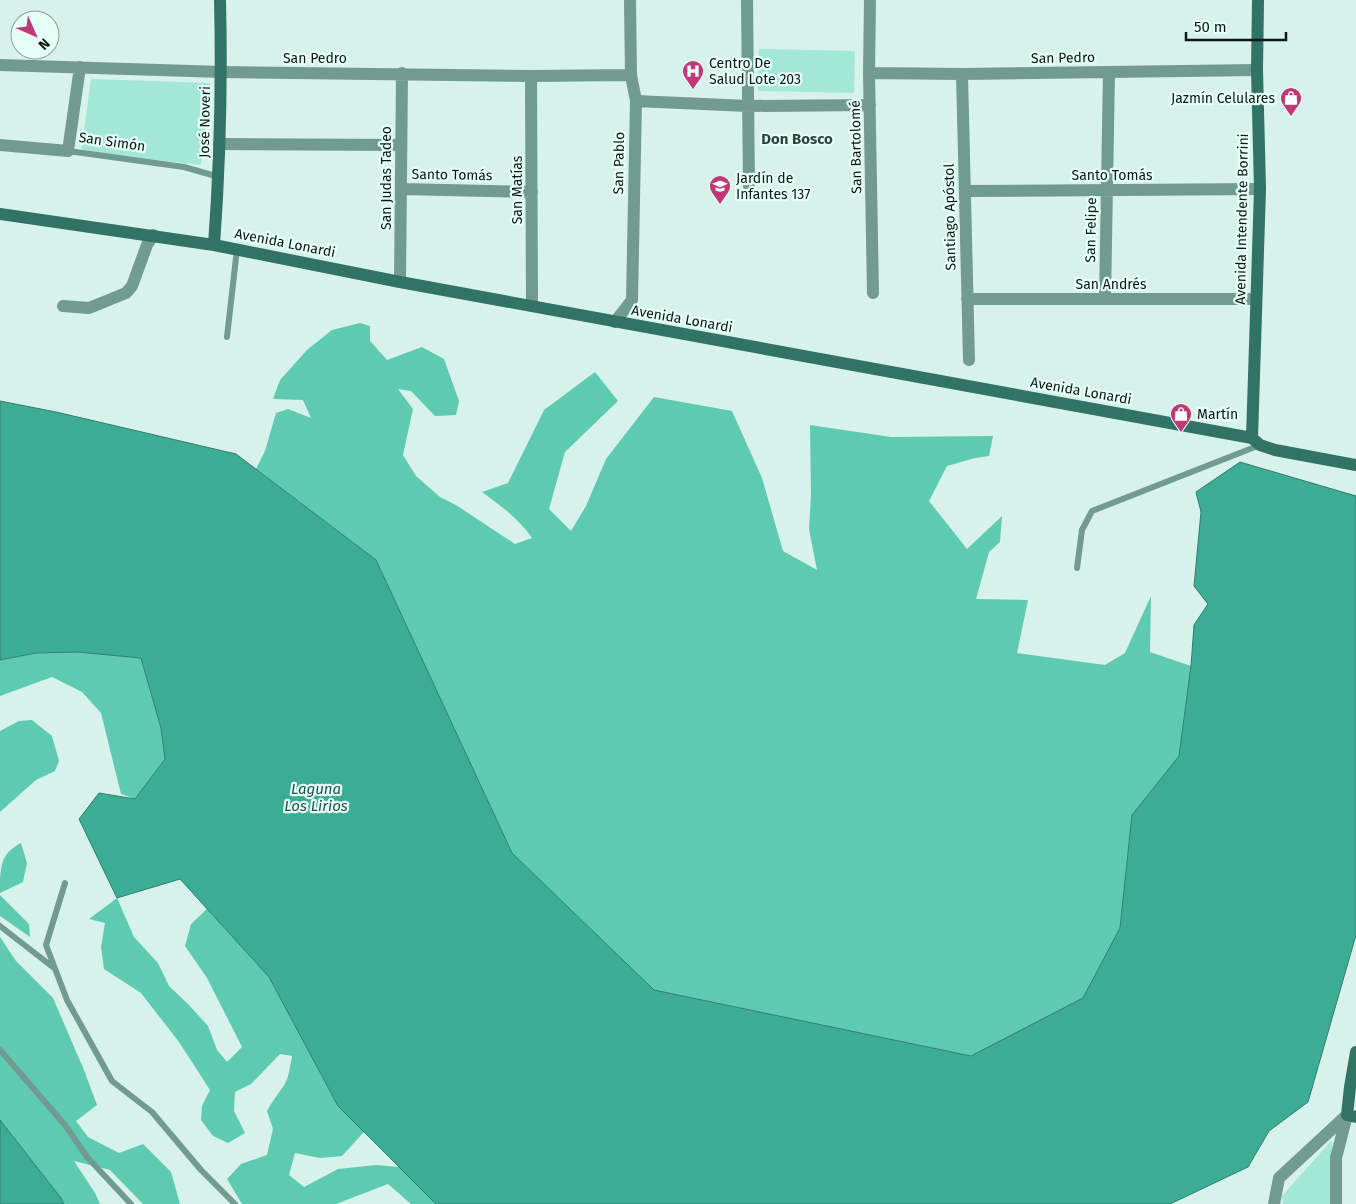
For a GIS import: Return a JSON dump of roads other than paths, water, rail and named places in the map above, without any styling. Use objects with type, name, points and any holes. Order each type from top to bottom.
[{"type":"street","name":"José Noveri","points":[[214,245],[219,177],[222,72],[220,0]]},
{"type":"street","name":"San Pablo","points":[[615,322],[632,300],[636,101],[631,75],[630,0]]},
{"type":"street","points":[[747,0],[749,186]]},
{"type":"street","name":"San Bartolomé","points":[[870,0],[869,73],[873,293]]},
{"type":"street","name":"Avenida Intendente Borrini","points":[[1256,441],[1256,300],[1260,189],[1257,70],[1258,0]]},
{"type":"street","name":"San Pedro","points":[[0,65],[222,72],[531,76],[631,75]]},
{"type":"street","points":[[68,152],[80,67]]},
{"type":"street","name":"San Pedro","points":[[869,73],[962,74],[1257,70]]},
{"type":"street","name":"San Felipe","points":[[1105,299],[1109,72]]},
{"type":"street","name":"San Judas Tadeo","points":[[400,282],[402,73]]},
{"type":"street","name":"Santiago Apóstol","points":[[962,74],[969,360]]},
{"type":"street","name":"San Matías","points":[[531,76],[532,305]]},
{"type":"street","points":[[636,101],[748,106],[870,105]]},
{"type":"street","points":[[219,144],[401,145]]},
{"type":"street","name":"San Simón","points":[[0,145],[68,152]]},
{"type":"street","name":"Santo Tomás","points":[[402,189],[532,192]]},
{"type":"street","name":"Santo Tomás","points":[[965,191],[1260,189]]},
{"type":"street","name":"Avenida Lonardi","points":[[0,214],[153,235],[237,249],[400,282],[1256,441],[1275,450],[1356,465]]},
{"type":"street","points":[[63,306],[89,308],[126,293],[132,286],[147,245],[153,235]]},
{"type":"street","name":"San Andrés","points":[[967,299],[1256,300]]},
{"type":"street","points":[[1336,1204],[1336,1158],[1351,1116],[1350,1087],[1356,1052]]},
{"type":"street","points":[[1274,1204],[1279,1178],[1351,1116]]},
{"type":"lane","name":"San Simón","points":[[68,152],[184,168],[219,177]]},
{"type":"lane","points":[[227,337],[237,249]]},
{"type":"lane","points":[[1077,568],[1082,530],[1092,511],[1256,441]]},
{"type":"lane","points":[[65,883],[46,945],[67,1000],[112,1081],[152,1112],[201,1170],[235,1204]]},
{"type":"lane","points":[[0,926],[55,968]]},
{"type":"lane","points":[[0,1050],[64,1125],[87,1157],[131,1204]]},
{"type":"water","name":"Laguna Los Lirios","points":[[0,401],[56,412],[236,454],[376,560],[512,853],[654,990],[971,1056],[1083,998],[1120,928],[1132,815],[1179,756],[1191,666],[1194,625],[1208,604],[1194,586],[1201,512],[1196,492],[1240,462],[1356,496],[1356,935],[1308,1102],[1269,1131],[1248,1167],[1170,1204],[436,1204],[338,1106],[269,977],[180,879],[117,898],[79,819],[99,793],[135,799],[165,759],[161,728],[141,658],[77,652],[36,653],[0,660]]},
{"type":"water","points":[[0,1120],[61,1198],[64,1204],[0,1204]]},
{"type":"place","name":"Centro De Salud Lote 203","points":[[693,90]]},
{"type":"place","name":"Jazmín Celulares","points":[[1291,117]]},
{"type":"place","name":"Jardín de Infantes 137","points":[[720,205]]},
{"type":"place","name":"Martín","points":[[1181,433]]},
{"type":"district","name":"Don Bosco","points":[[797,139]]}]
